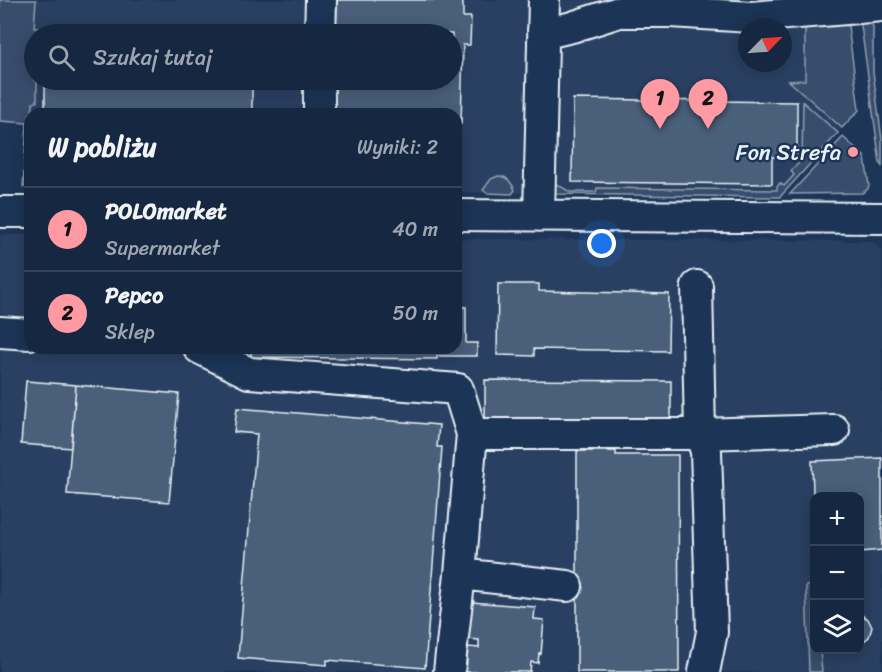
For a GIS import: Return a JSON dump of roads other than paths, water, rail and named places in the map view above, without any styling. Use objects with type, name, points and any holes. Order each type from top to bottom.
[{"type":"street","points":[[320,24],[321,0]]},
{"type":"street","points":[[539,216],[544,0]]},
{"type":"street","points":[[543,30],[555,31],[573,27],[619,12],[671,12],[751,17],[882,6]]},
{"type":"street","points":[[319,90],[319,108]]},
{"type":"street","points":[[0,212],[24,212]]},
{"type":"street","points":[[462,215],[882,218]]},
{"type":"street","points":[[697,286],[700,434],[706,451],[712,632],[704,672]]},
{"type":"street","points":[[0,332],[24,334]]},
{"type":"street","points":[[211,354],[249,373],[458,389],[472,434],[449,672]]},
{"type":"street","points":[[472,434],[700,434],[834,430]]},
{"type":"street","points":[[460,574],[567,586]]},
{"type":"place","name":"POLOmarket","points":[[660,129]]},
{"type":"place","name":"Pepco","points":[[708,129]]},
{"type":"place","name":"Fon Strefa","points":[[853,152]]}]
